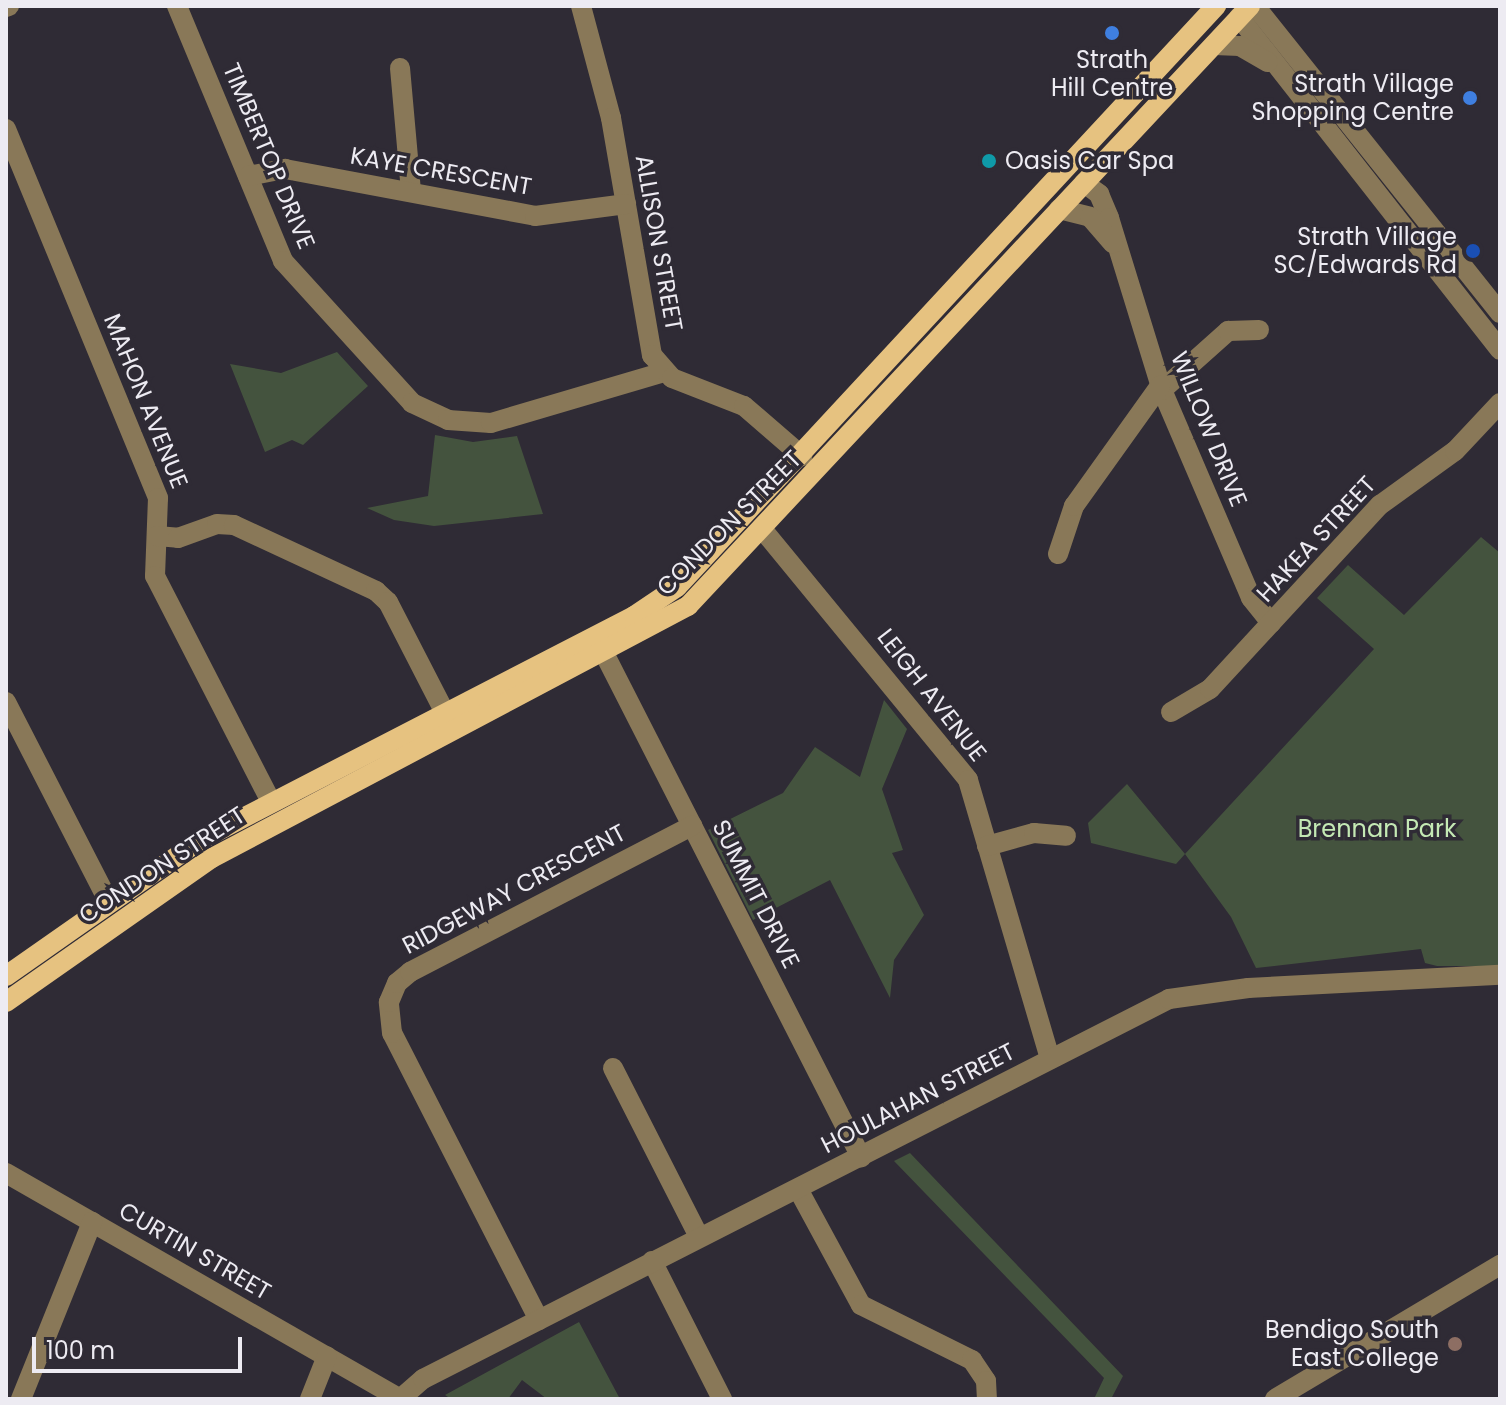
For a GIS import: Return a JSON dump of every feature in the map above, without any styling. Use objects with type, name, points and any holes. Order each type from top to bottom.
[{"type":"main road","name":"CONDON STREET","points":[[6,1002],[276,811],[445,713],[656,602],[696,569],[1216,6]]},
{"type":"main road","name":"CONDON STREET","points":[[6,976],[178,853],[276,811],[605,655],[688,606],[763,530],[1245,9]]},
{"type":"main road","points":[[1024,216],[1069,183],[1084,183]]},
{"type":"main road","points":[[802,456],[817,470]]},
{"type":"main road","points":[[109,902],[122,919]]},
{"type":"street","name":"TIMBERTOP DRIVE","points":[[177,6],[293,275],[388,381],[423,410],[462,423],[491,423],[664,372]]},
{"type":"street","name":"ALLISON STREET","points":[[581,6],[611,118],[650,345],[664,372]]},
{"type":"street","points":[[1245,9],[1281,71],[1500,350]]},
{"type":"street","points":[[1245,9],[1500,313]]},
{"type":"street","points":[[1214,45],[1246,48],[1281,71]]},
{"type":"street","points":[[400,68],[411,191]]},
{"type":"street","name":"MAHON AVENUE","points":[[6,129],[158,498],[155,576],[276,811]]},
{"type":"street","name":"KAYE CRESCENT","points":[[248,176],[285,169],[535,216],[626,204]]},
{"type":"street","name":"WILLOW DRIVE","points":[[1084,183],[1099,194],[1115,246],[1134,291],[1161,388],[1251,598],[1271,623]]},
{"type":"street","name":"WILLOW DRIVE","points":[[1059,209],[1090,217],[1115,246]]},
{"type":"street","points":[[1058,554],[1068,515],[1161,388],[1233,328],[1259,330]]},
{"type":"street","points":[[664,372],[736,400],[802,456]]},
{"type":"street","name":"HAKEA STREET","points":[[1171,712],[1210,689],[1380,505],[1455,451],[1500,403]]},
{"type":"street","points":[[157,536],[178,538],[217,524],[234,525],[376,591],[388,602],[445,713]]},
{"type":"street","name":"LEIGH AVENUE","points":[[763,530],[963,772],[1050,1059]]},
{"type":"street","name":"SUMMIT DRIVE","points":[[605,655],[861,1157]]},
{"type":"street","points":[[6,702],[109,902]]},
{"type":"street","name":"RIDGEWAY CRESCENT","points":[[539,1320],[392,1033],[389,1002],[397,983],[410,972],[692,826]]},
{"type":"street","points":[[987,846],[1034,833],[1066,836]]},
{"type":"street","name":"HOULAHAN STREET","points":[[400,1399],[423,1379],[1149,1007],[1193,994],[1500,975]]},
{"type":"street","points":[[613,1068],[699,1237]]},
{"type":"street","name":"CURTIN STREET","points":[[6,1173],[400,1399]]},
{"type":"street","points":[[798,1189],[861,1305],[972,1360],[986,1381],[987,1399]]},
{"type":"street","points":[[21,1399],[92,1222]]},
{"type":"street","points":[[652,1261],[722,1399]]},
{"type":"street","points":[[1275,1399],[1500,1265]]},
{"type":"street","points":[[310,1399],[327,1356]]},
{"type":"green space","points":[[337,352],[368,386],[303,445],[292,440],[265,452],[230,364],[281,373]]},
{"type":"green space","points":[[435,435],[473,442],[517,436],[543,514],[434,526],[394,520],[367,508],[428,496]]},
{"type":"green space","name":"Brennan Park","points":[[1481,537],[1500,553],[1500,966],[1437,966],[1425,963],[1421,949],[1256,968],[1231,917],[1185,854],[1374,649],[1317,598],[1348,565],[1404,615]]},
{"type":"green space","points":[[884,700],[907,729],[882,789],[903,850],[892,853],[924,915],[894,960],[890,998],[830,880],[753,920],[708,830],[783,793],[815,747],[860,777]]},
{"type":"green space","points":[[1127,784],[1185,854],[1176,864],[1091,843],[1088,823]]},
{"type":"green space","points":[[910,1153],[1123,1376],[1111,1399],[1094,1399],[1104,1378],[894,1161]]},
{"type":"green space","points":[[579,1322],[620,1399],[547,1399],[522,1380],[508,1399],[451,1399],[445,1395]]},
{"type":"place","name":"Strath Hill Centre","points":[[1112,33]]},
{"type":"place","name":"Strath Village Shopping Centre","points":[[1470,98]]},
{"type":"place","name":"Oasis Car Spa","points":[[989,161]]},
{"type":"place","name":"Strath Village SC/Edwards Rd","points":[[1473,251]]},
{"type":"place","name":"Bendigo South East College","points":[[1455,1344]]}]
